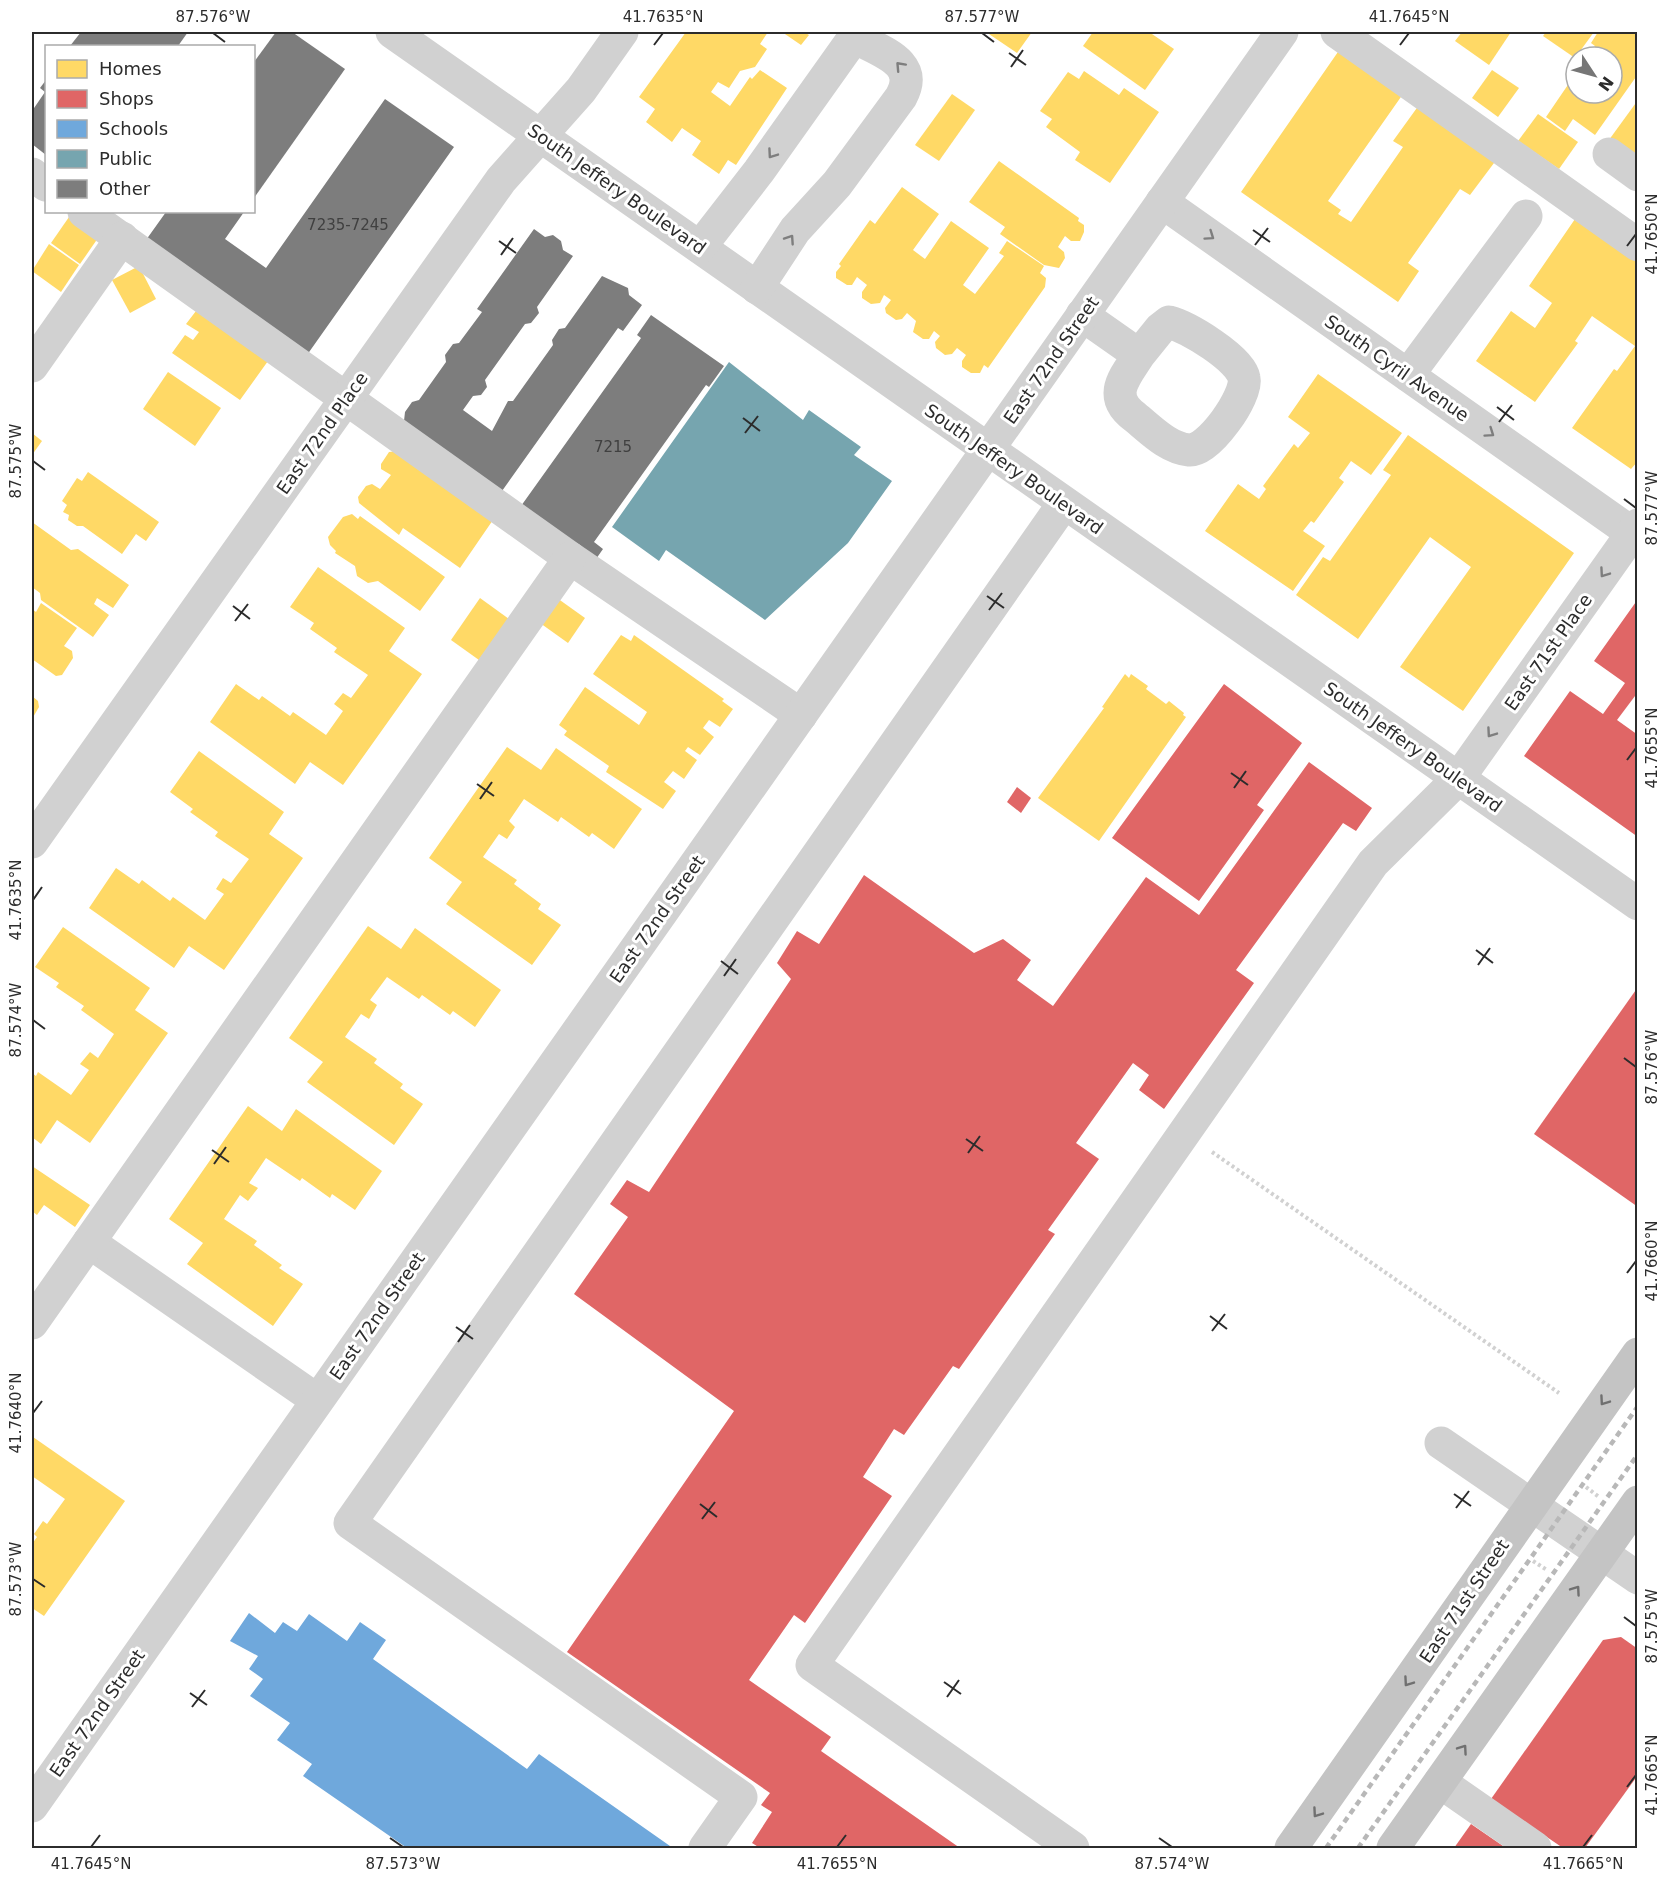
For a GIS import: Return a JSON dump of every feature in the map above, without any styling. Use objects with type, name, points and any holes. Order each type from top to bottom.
[{"type":"main road","name":"East 71st Street","points":[[1291,1848],[1638,1354]]},
{"type":"main road","points":[[1393,1848],[1638,1502]]},
{"type":"street","name":"South Jeffery Boulevard","points":[[392,32],[1638,904]]},
{"type":"street","name":"East 72nd Place","points":[[32,842],[501,180],[581,90],[622,32]]},
{"type":"street","name":"East 72nd Street","points":[[32,1806],[1282,32]]},
{"type":"street","points":[[1336,32],[1638,245]]},
{"type":"street","points":[[700,247],[759,171],[850,43],[860,40],[898,63],[908,75],[908,82],[901,97],[837,184],[795,231],[757,288]]},
{"type":"street","points":[[1609,154],[1638,175]]},
{"type":"street","points":[[32,174],[45,184]]},
{"type":"street","name":"South Cyril Avenue","points":[[1162,202],[1408,375],[1635,529]]},
{"type":"street","points":[[85,213],[570,558],[801,715]]},
{"type":"street","points":[[1408,375],[1526,216]]},
{"type":"street","points":[[32,366],[122,238]]},
{"type":"street","points":[[1082,315],[1139,355]]},
{"type":"street","points":[[705,1848],[741,1797],[350,1523],[1064,503]]},
{"type":"street","name":"East 71st Place","points":[[1073,1848],[812,1665],[1373,863],[1458,779],[1635,529]]},
{"type":"street","points":[[32,1323],[570,558]]},
{"type":"street","points":[[89,1242],[317,1400]]},
{"type":"street","points":[[1441,1443],[1638,1578]]},
{"type":"street","points":[[1440,1782],[1535,1848]]},
{"type":"path","points":[[1204,1146],[1559,1393]]},
{"type":"path","points":[[1582,1485],[1604,1500]]},
{"type":"path","points":[[1530,1559],[1552,1574]]},
{"type":"building: Homes","points":[[686,32],[768,32],[760,44],[767,49],[755,67],[740,71],[729,88],[718,82],[711,92],[730,106],[750,77],[752,79],[760,70],[787,88],[736,165],[728,160],[719,174],[692,155],[701,141],[682,128],[672,142],[646,122],[655,109],[639,97]]},
{"type":"building: Homes","points":[[782,32],[804,32],[809,35],[801,45]]},
{"type":"building: Homes","points":[[986,32],[1032,32],[1017,53]]},
{"type":"building: Homes","points":[[1093,32],[1149,32],[1174,49],[1145,90],[1083,46]]},
{"type":"building: Homes","points":[[1462,32],[1511,32],[1489,65],[1455,41]]},
{"type":"building: Homes","points":[[1546,32],[1594,32],[1584,45],[1564,45],[1564,50],[1543,36]]},
{"type":"building: Homes","points":[[1598,32],[1638,32],[1638,74],[1624,94],[1624,45],[1594,45],[1591,43]]},
{"type":"building: Homes","points":[[1340,49],[1403,94],[1328,201],[1341,210],[1338,214],[1351,222],[1403,147],[1393,141],[1419,105],[1497,159],[1470,195],[1460,189],[1408,263],[1419,271],[1398,302],[1241,192]]},
{"type":"building: Homes","points":[[1492,70],[1519,88],[1498,117],[1472,98]]},
{"type":"building: Homes","points":[[1084,71],[1119,95],[1124,88],[1159,112],[1110,183],[1075,160],[1080,152],[1046,127],[1052,119],[1040,111],[1068,72],[1079,79]]},
{"type":"building: Homes","points":[[1564,91],[1564,105],[1616,105],[1595,135],[1573,119],[1565,131],[1546,117]]},
{"type":"building: Homes","points":[[952,94],[975,110],[939,161],[915,145]]},
{"type":"building: Homes","points":[[1638,100],[1638,166],[1606,144]]},
{"type":"building: Homes","points":[[1538,114],[1578,142],[1559,169],[1518,141]]},
{"type":"building: Homes","points":[[999,161],[1079,218],[1078,221],[1084,225],[1080,241],[1071,241],[1065,236],[1058,247],[1064,252],[1065,258],[1059,268],[1044,265],[1000,234],[1005,227],[969,202]]},
{"type":"building: Homes","points":[[902,187],[939,214],[913,250],[925,259],[951,221],[989,248],[963,285],[975,294],[1004,256],[999,253],[1007,241],[1044,266],[1040,273],[1046,278],[1045,287],[988,368],[984,365],[980,373],[971,373],[962,367],[962,361],[966,355],[957,348],[952,354],[945,355],[936,348],[935,342],[940,336],[934,331],[929,339],[923,339],[913,332],[916,321],[907,313],[902,319],[896,320],[886,313],[885,308],[891,300],[884,295],[880,303],[871,304],[862,298],[862,292],[867,285],[857,277],[852,285],[847,285],[836,278],[836,272],[841,266],[839,264],[870,220],[875,224]]},
{"type":"building: Homes","points":[[69,217],[98,238],[80,264],[51,243]]},
{"type":"building: Homes","points":[[1575,219],[1638,263],[1638,461],[1631,469],[1572,428],[1614,369],[1617,371],[1635,346],[1592,316],[1575,341],[1578,343],[1535,402],[1476,361],[1511,311],[1535,328],[1552,303],[1529,286]]},
{"type":"building: Homes","points":[[49,244],[79,265],[61,292],[32,271]]},
{"type":"building: Homes","points":[[139,266],[156,299],[130,313],[112,280]]},
{"type":"building: Homes","points":[[196,311],[268,361],[240,400],[172,353],[185,335],[193,340],[199,332],[186,324]]},
{"type":"building: Homes","points":[[168,372],[221,408],[195,446],[143,409]]},
{"type":"building: Homes","points":[[1318,374],[1402,433],[1371,475],[1351,461],[1339,478],[1344,482],[1314,523],[1311,521],[1303,531],[1325,546],[1293,591],[1205,531],[1238,484],[1259,499],[1266,489],[1263,486],[1294,444],[1298,448],[1310,433],[1288,417]]},
{"type":"building: Homes","points":[[32,433],[42,441],[32,455]]},
{"type":"building: Homes","points":[[1408,435],[1574,553],[1463,711],[1400,667],[1471,567],[1430,537],[1358,639],[1296,595],[1323,557],[1330,561],[1391,475],[1383,470]]},
{"type":"building: Homes","points":[[397,451],[495,517],[460,568],[403,528],[399,535],[359,503],[358,497],[366,486],[372,484],[380,489],[391,475],[381,469],[381,464],[389,452]]},
{"type":"building: Homes","points":[[88,472],[159,522],[146,541],[136,534],[122,554],[83,526],[77,526],[68,520],[69,515],[63,512],[67,505],[62,501],[77,478],[82,481]]},
{"type":"building: Homes","points":[[352,514],[358,519],[360,516],[445,577],[420,611],[378,581],[368,583],[357,576],[355,566],[335,553],[328,537],[343,517]]},
{"type":"building: Homes","points":[[32,522],[71,550],[78,549],[129,585],[113,608],[97,598],[94,604],[109,615],[93,637],[41,600],[40,593],[32,587]]},
{"type":"building: Homes","points":[[318,567],[405,628],[389,651],[422,674],[343,785],[310,762],[295,784],[210,722],[236,684],[259,700],[262,696],[290,716],[293,712],[326,735],[343,711],[334,704],[343,693],[351,698],[368,675],[334,652],[337,648],[310,629],[314,623],[290,607]]},
{"type":"building: Homes","points":[[480,598],[509,619],[479,660],[451,640]]},
{"type":"building: Homes","points":[[557,598],[585,618],[568,643],[540,623]]},
{"type":"building: Homes","points":[[41,603],[77,628],[64,646],[72,651],[73,658],[62,675],[56,676],[32,659],[32,609],[36,612]]},
{"type":"building: Homes","points":[[621,635],[631,641],[634,635],[724,699],[722,701],[733,709],[720,727],[709,720],[703,728],[714,737],[700,755],[688,747],[685,751],[697,760],[684,779],[673,771],[664,782],[676,791],[663,809],[606,772],[609,766],[564,735],[567,731],[559,725],[585,687],[639,725],[647,712],[593,674]]},
{"type":"building: Homes","points":[[1125,674],[1129,678],[1131,674],[1148,686],[1146,689],[1166,704],[1169,701],[1186,717],[1099,841],[1038,798],[1104,708],[1102,707]]},
{"type":"building: Homes","points":[[32,696],[38,701],[39,707],[32,719]]},
{"type":"building: Homes","points":[[507,747],[541,770],[556,748],[642,809],[614,849],[592,833],[589,837],[561,817],[558,822],[524,799],[509,821],[515,827],[507,839],[499,834],[483,857],[517,880],[514,884],[541,904],[538,909],[561,925],[532,965],[446,904],[462,882],[429,858]]},
{"type":"building: Homes","points":[[199,751],[284,812],[269,834],[303,858],[224,970],[189,946],[174,968],[89,908],[116,868],[139,884],[142,880],[170,901],[173,897],[205,920],[224,894],[216,889],[223,878],[231,883],[249,859],[215,836],[218,832],[190,812],[193,809],[170,792]]},
{"type":"building: Homes","points":[[368,926],[401,949],[415,928],[501,990],[475,1027],[453,1011],[450,1015],[422,995],[419,999],[387,977],[370,1000],[377,1005],[369,1019],[361,1014],[345,1037],[377,1059],[374,1063],[403,1084],[400,1088],[423,1104],[394,1145],[307,1082],[323,1062],[289,1038]]},
{"type":"building: Homes","points":[[63,927],[150,988],[135,1010],[168,1033],[90,1143],[57,1120],[41,1144],[32,1137],[32,1073],[36,1076],[38,1072],[71,1095],[89,1070],[80,1064],[90,1052],[98,1058],[114,1034],[81,1010],[84,1006],[56,987],[59,983],[35,967]]},
{"type":"building: Homes","points":[[248,1106],[282,1131],[296,1109],[382,1171],[355,1210],[332,1194],[330,1198],[302,1178],[300,1181],[266,1158],[249,1183],[258,1188],[248,1201],[240,1195],[224,1219],[257,1241],[254,1245],[282,1265],[279,1268],[303,1284],[273,1326],[187,1264],[203,1243],[169,1219]]},
{"type":"building: Homes","points":[[32,1166],[90,1205],[75,1227],[44,1205],[37,1215],[32,1211]]},
{"type":"building: Homes","points":[[33,1437],[125,1501],[44,1616],[32,1608],[32,1544],[37,1537],[34,1534],[43,1521],[47,1524],[65,1499],[32,1476]]},
{"type":"building: Shops","points":[[1638,599],[1638,698],[1635,696],[1617,720],[1638,735],[1638,837],[1524,756],[1570,691],[1603,714],[1625,683],[1594,661]]},
{"type":"building: Shops","points":[[1224,684],[1302,743],[1257,805],[1264,810],[1199,901],[1112,838]]},
{"type":"building: Shops","points":[[1309,762],[1372,808],[1356,831],[1343,823],[1236,970],[1254,983],[1164,1109],[1139,1090],[1149,1075],[1133,1063],[1076,1143],[1099,1159],[1048,1230],[1055,1234],[959,1369],[953,1366],[904,1435],[894,1429],[863,1477],[892,1496],[805,1623],[794,1615],[749,1680],[831,1737],[821,1751],[960,1848],[760,1848],[752,1843],[772,1812],[761,1805],[770,1793],[567,1652],[734,1411],[574,1294],[628,1217],[610,1204],[627,1180],[649,1192],[791,979],[777,963],[797,931],[819,944],[864,875],[974,953],[1003,939],[1031,960],[1017,980],[1053,1006],[1146,877],[1199,915]]},
{"type":"building: Shops","points":[[1017,787],[1031,798],[1021,813],[1007,802]]},
{"type":"building: Shops","points":[[1638,987],[1638,1207],[1534,1134]]},
{"type":"building: Shops","points":[[1621,1637],[1638,1649],[1638,1775],[1585,1848],[1563,1848],[1491,1799],[1603,1640]]},
{"type":"building: Shops","points":[[1471,1824],[1506,1848],[1454,1848]]},
{"type":"building: Schools","points":[[249,1613],[275,1633],[283,1622],[297,1631],[309,1614],[347,1641],[360,1622],[386,1640],[373,1659],[527,1769],[539,1754],[670,1846],[668,1848],[407,1848],[303,1776],[312,1764],[277,1740],[290,1723],[250,1696],[263,1679],[249,1669],[258,1656],[230,1641]]},
{"type":"building: Public","points":[[729,362],[803,420],[809,410],[861,447],[854,455],[892,481],[848,543],[765,620],[666,550],[659,561],[612,527]]},
{"type":"building: Other","points":[[81,32],[188,32],[179,45],[71,45]]},
{"type":"building: Other","points":[[276,32],[292,32],[345,69],[255,197],[255,61]]},
{"type":"building: Other","points":[[45,81],[45,92],[40,88]]},
{"type":"building: Other","points":[[45,92],[45,154],[32,144],[32,111]]},
{"type":"building: Other","points":[[385,99],[454,147],[307,355],[146,240],[165,213],[243,213],[225,239],[266,268]]},
{"type":"building: Other","points":[[534,229],[545,237],[553,235],[561,241],[563,250],[573,256],[537,307],[539,313],[531,323],[525,324],[485,380],[487,387],[481,395],[473,396],[463,410],[492,431],[508,401],[513,401],[553,345],[552,340],[559,329],[565,328],[602,276],[628,288],[629,295],[642,305],[623,331],[618,328],[502,491],[404,421],[405,412],[412,402],[419,400],[446,362],[445,355],[453,344],[459,343],[482,312],[477,309]]},
{"type":"building: Other","points":[[651,315],[724,366],[709,387],[706,385],[594,542],[603,549],[596,559],[521,506],[641,338],[637,335]]},
{"type":"railway","points":[[1326,1848],[1638,1406]]},
{"type":"railway","points":[[1358,1848],[1638,1454]]}]
